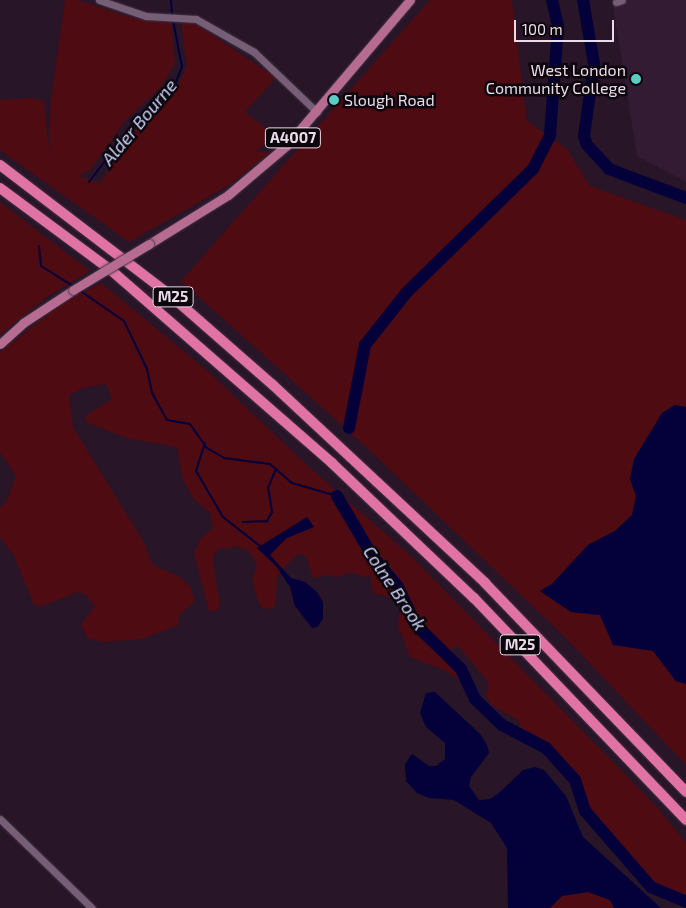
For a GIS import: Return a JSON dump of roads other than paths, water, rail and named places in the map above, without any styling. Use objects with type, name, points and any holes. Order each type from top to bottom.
[{"type":"highway","name":"M25","points":[[0,165],[169,294],[351,456],[576,674],[686,792]]},
{"type":"highway","name":"M25","points":[[0,188],[112,271],[348,478],[543,668],[686,820]]},
{"type":"main road","name":"A4007","points":[[0,344],[23,323],[256,174],[317,112],[410,0]]},
{"type":"street","points":[[99,0],[146,16],[196,20],[254,52],[317,112]]},
{"type":"street","points":[[0,819],[92,908]]},
{"type":"waterway","name":"Alder Bourne","points":[[171,0],[172,15]]},
{"type":"waterway","name":"Colne Brook","points":[[349,428],[365,345],[407,292],[533,169],[550,135],[558,26],[552,0]]},
{"type":"waterway","points":[[583,0],[594,64],[584,136],[587,145],[609,169],[686,198]]},
{"type":"waterway","name":"Alder Bourne","points":[[89,182],[140,115],[176,82],[182,67],[173,20]]},
{"type":"waterway","name":"Alder Bourne","points":[[39,246],[41,266],[73,286]]},
{"type":"waterway","name":"Alder Bourne","points":[[79,290],[124,321],[147,369],[152,393],[167,420],[190,424],[207,448],[224,458],[270,464],[292,483],[337,496]]},
{"type":"waterway","points":[[205,443],[196,471],[223,517],[260,546]]},
{"type":"waterway","points":[[243,522],[267,521],[272,512],[268,488],[276,469]]},
{"type":"waterway","name":"Colne Brook","points":[[337,496],[373,557],[398,587],[416,625],[461,669],[475,699],[502,725],[546,748],[575,780],[585,811],[651,887],[686,902]]},
{"type":"place","name":"West London Community College","points":[[636,79]]},
{"type":"place","name":"Slough Road","points":[[334,100]]}]
